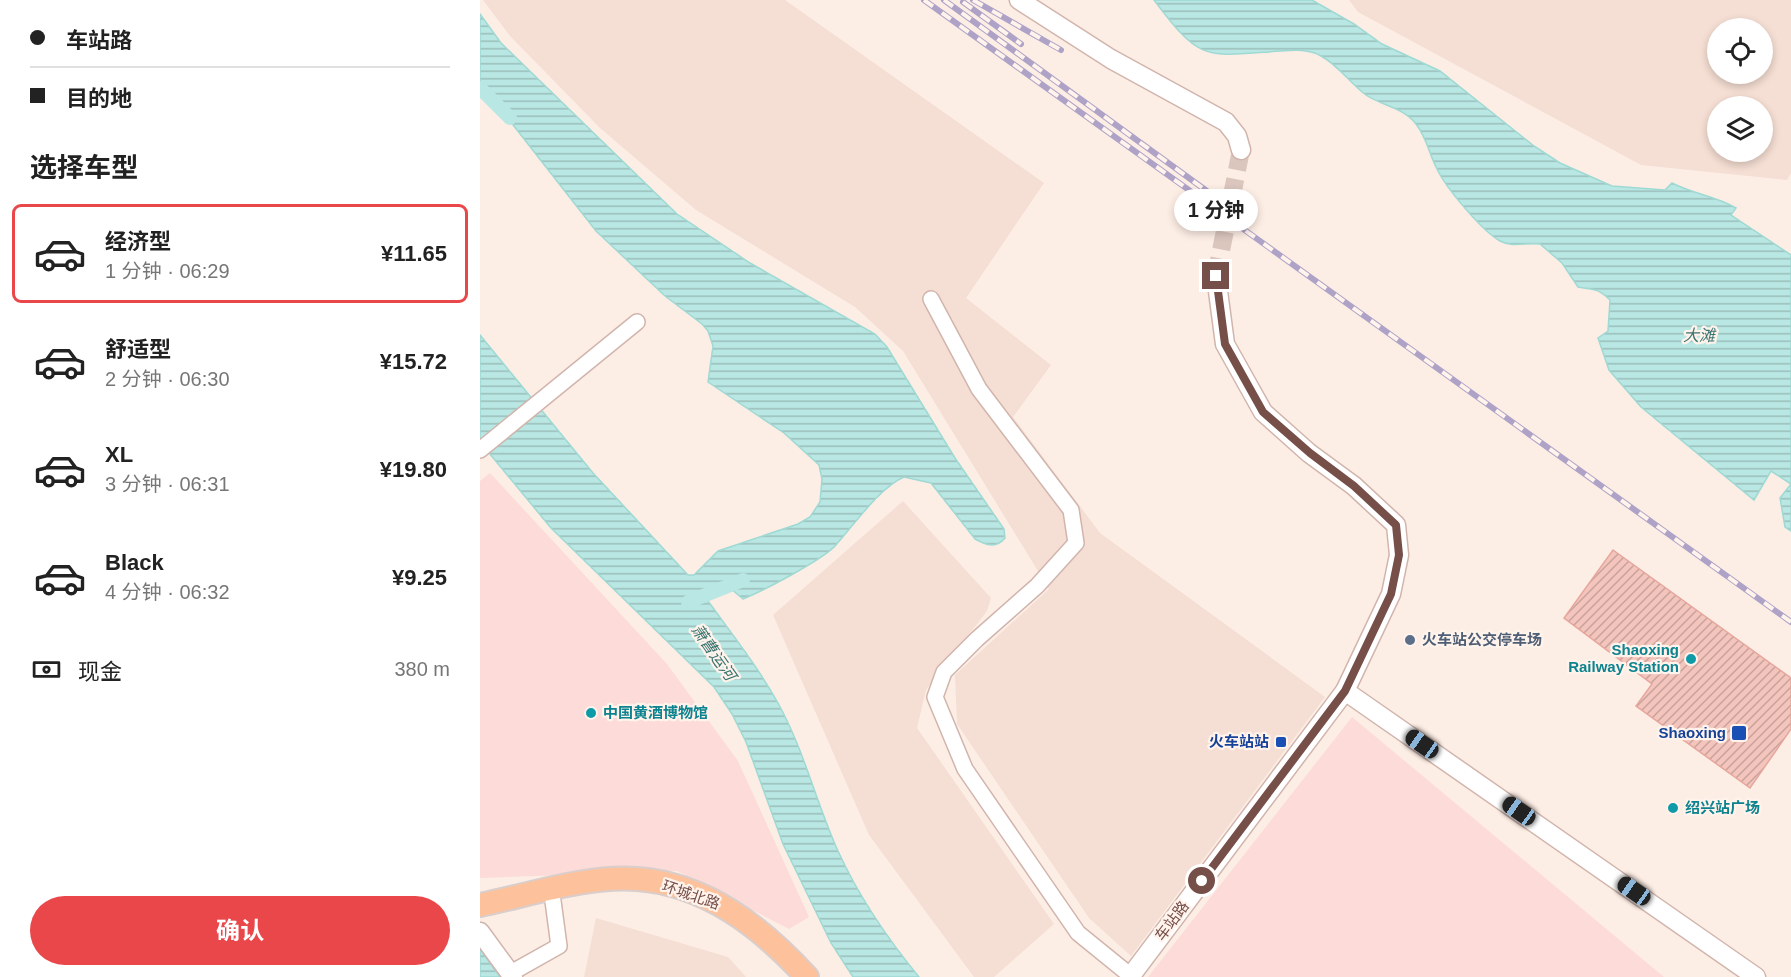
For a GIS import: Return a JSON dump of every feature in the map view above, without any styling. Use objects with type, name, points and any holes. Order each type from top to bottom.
[{"type":"main road","name":"环城北路","points":[[482,905],[602,880],[638,879],[675,886],[731,909],[774,941],[807,977]]},
{"type":"main road","name":"环城北路","points":[[482,905],[553,901],[599,891],[637,890],[674,894],[728,915],[769,946],[797,977]]},
{"type":"street","points":[[1018,0],[1111,59],[1226,122],[1237,136],[1241,150]]},
{"type":"street","name":"车站路","points":[[1131,977],[1345,691],[1391,594],[1399,555],[1396,525],[1354,486],[1310,453],[1263,412],[1225,344],[1216,276]]},
{"type":"street","points":[[931,299],[979,389],[1071,510],[1076,543],[1037,586],[977,639],[944,672],[934,697],[965,769],[1078,933],[1131,977]]},
{"type":"street","points":[[482,448],[637,322]]},
{"type":"street","points":[[1345,691],[1755,977]]},
{"type":"street","points":[[480,932],[512,975],[559,946],[553,901]]},
{"type":"shaded area","points":[[483,0],[785,0],[1044,183],[966,298],[1051,365],[1013,417],[1100,533],[1325,697],[1131,956],[1089,918],[957,724],[955,675],[1049,589],[903,351],[855,307],[696,210],[600,128],[510,36]]},
{"type":"shaded area","points":[[1349,0],[1791,0],[1791,173],[1787,180],[1641,165],[1358,12]]},
{"type":"shaded area","name":"中国黄酒博物馆","points":[[490,473],[667,664],[738,761],[809,917],[789,929],[677,871],[480,878],[480,481]]},
{"type":"shaded area","points":[[903,501],[991,598],[987,611],[926,690],[917,728],[1054,924],[994,977],[974,977],[869,835],[773,615]]},
{"type":"shaded area","points":[[1352,717],[1664,977],[1148,977]]},
{"type":"shaded area","points":[[596,918],[728,957],[746,977],[584,977]]},
{"type":"water","name":"大滩","points":[[1154,0],[1312,0],[1354,24],[1382,44],[1440,71],[1534,146],[1560,163],[1612,186],[1665,190],[1672,183],[1736,208],[1731,215],[1791,255],[1791,484],[1771,471],[1754,500],[1641,407],[1609,370],[1598,338],[1608,331],[1610,300],[1598,291],[1578,287],[1562,263],[1540,244],[1505,243],[1492,236],[1448,187],[1437,169],[1420,129],[1411,118],[1366,95],[1333,64],[1312,52],[1291,50],[1220,54],[1195,46],[1183,36]]},
{"type":"water","name":"萧曹运河","points":[[480,14],[501,43],[677,214],[750,263],[875,334],[887,347],[955,458],[1004,529],[1005,538],[998,544],[991,545],[975,539],[931,483],[904,477],[886,489],[868,507],[835,546],[805,567],[743,599],[725,584],[703,594],[752,661],[778,703],[795,739],[846,868],[874,917],[919,977],[853,977],[831,943],[783,844],[746,742],[732,714],[714,687],[551,528],[480,442],[480,335],[593,473],[688,575],[694,575],[718,551],[798,524],[810,517],[820,502],[822,479],[819,465],[784,433],[708,382],[713,346],[708,331],[665,296],[596,231],[492,98],[480,92]]},
{"type":"water","points":[[1791,484],[1791,531],[1785,527],[1780,498]]},
{"type":"water","points":[[480,949],[500,977],[480,977]]},
{"type":"building","name":"Shaoxing Railway Station","points":[[1613,550],[1791,678],[1791,729],[1750,788],[1636,706],[1652,684],[1564,618]]},
{"type":"waterway","points":[[480,88],[510,118]]},
{"type":"waterway","points":[[688,602],[743,580]]},
{"type":"tunnel","points":[[1216,276],[1241,150]]},
{"type":"railway","points":[[924,0],[1791,622]]},
{"type":"railway","points":[[944,0],[1244,218]]},
{"type":"railway","points":[[973,0],[1061,50]]},
{"type":"railway","points":[[963,2],[1021,44]]},
{"type":"place","name":"火车站公交停车场","points":[[1410,640]]},
{"type":"place","name":"Shaoxing Railway Station","points":[[1691,659]]},
{"type":"place","name":"中国黄酒博物馆","points":[[591,713]]},
{"type":"place","name":"Shaoxing","points":[[1739,733]]},
{"type":"place","name":"火车站站","points":[[1281,742]]},
{"type":"place","name":"绍兴站广场","points":[[1673,808]]},
{"type":"route","points":[[1202,881],[1345,691],[1391,594],[1399,555],[1396,525],[1354,486],[1310,453],[1263,412],[1225,344],[1216,276]]}]
